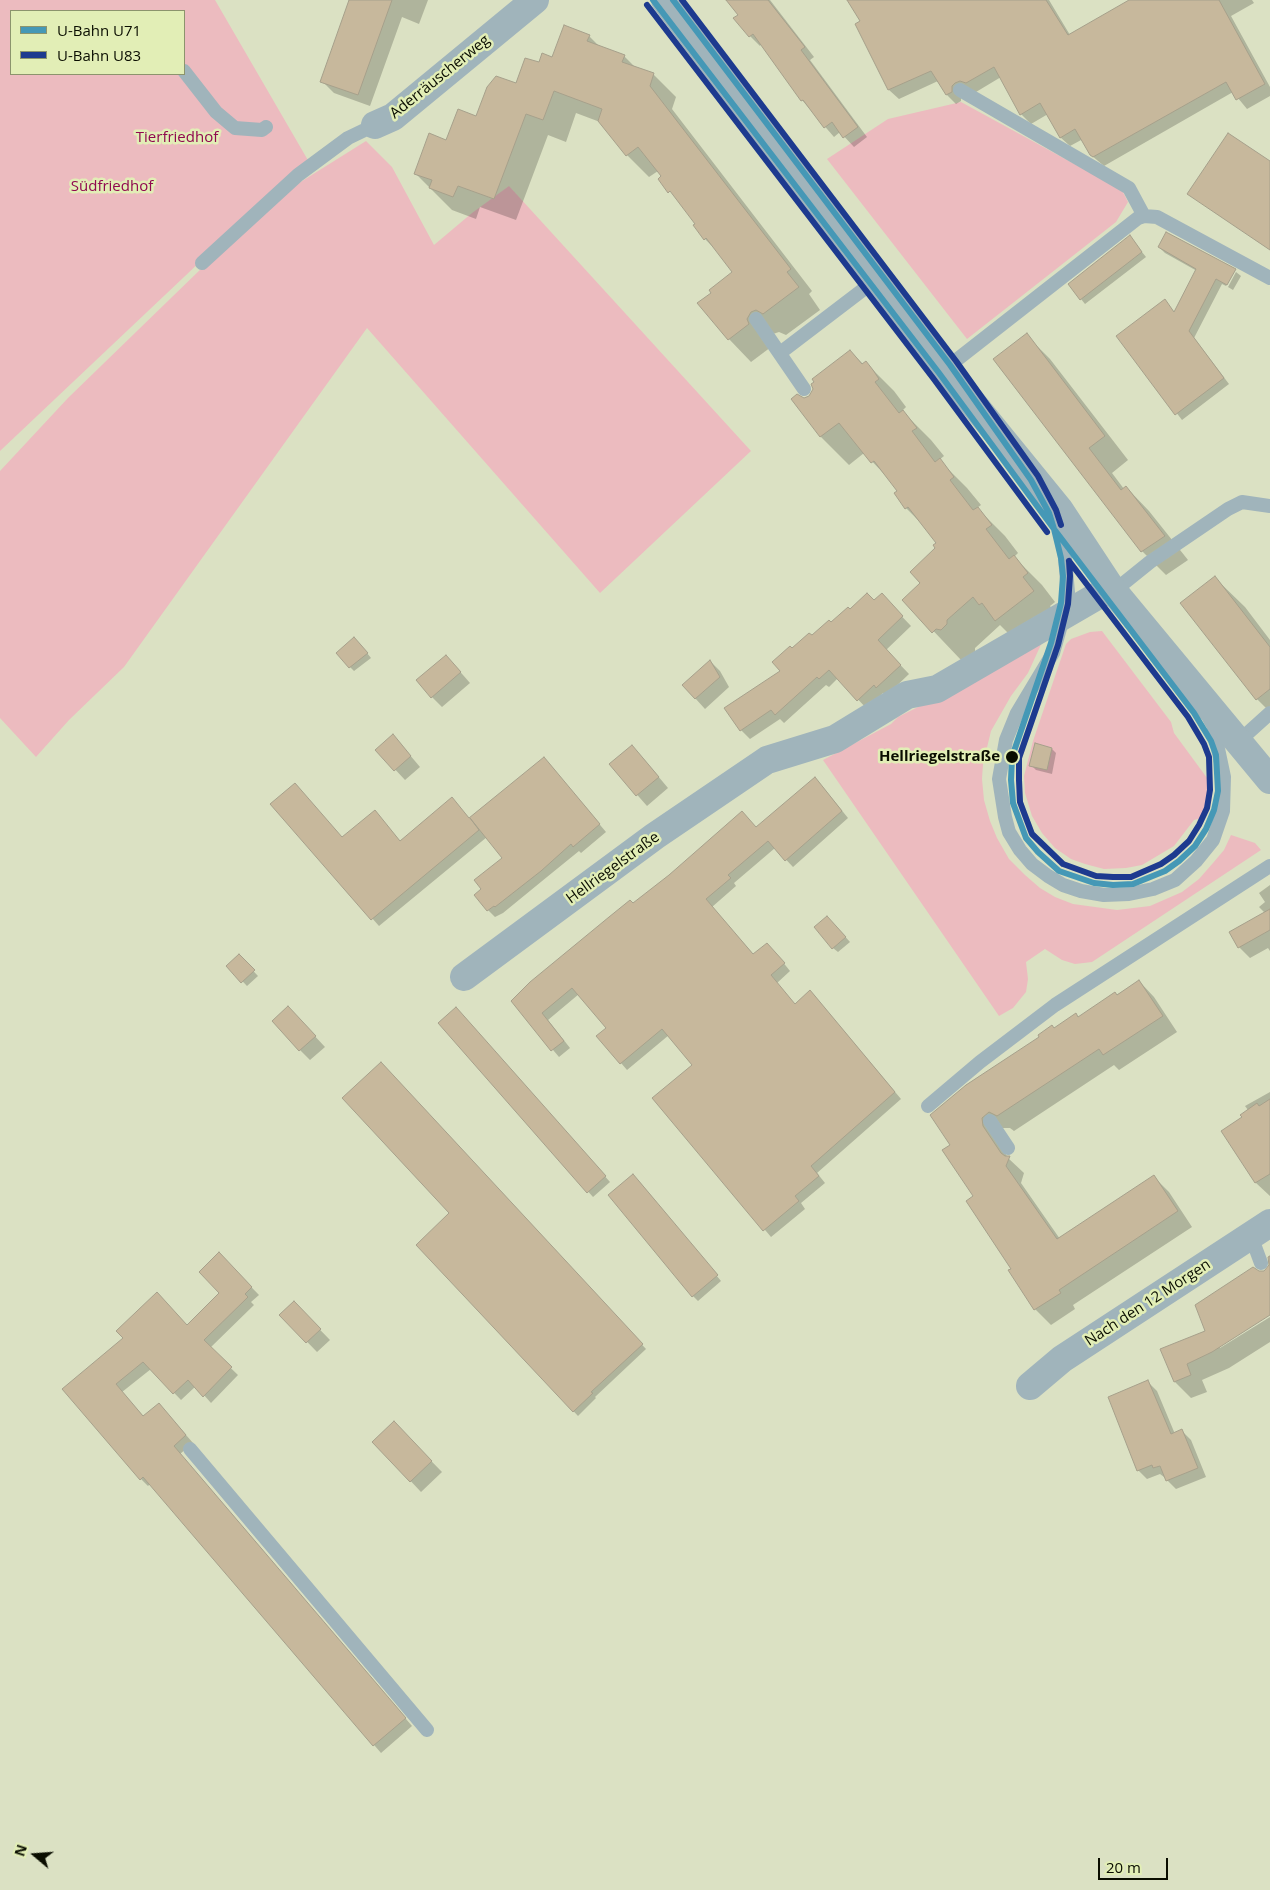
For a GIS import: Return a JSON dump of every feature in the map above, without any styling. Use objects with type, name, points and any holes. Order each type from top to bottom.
[{"type":"street","name":"Aderräuscherweg","points":[[375,125],[393,117],[535,0]]},
{"type":"street","points":[[665,0],[945,369],[1058,509],[1113,589],[1178,668],[1229,749],[1270,780]]},
{"type":"street","name":"Hellriegelstraße","points":[[464,977],[655,836],[767,760],[834,740],[907,695],[937,689],[1113,589]]},
{"type":"street","name":"Nach den 12 Morgen","points":[[1030,1386],[1062,1359],[1260,1230]]},
{"type":"lane","points":[[185,72],[216,112],[235,128],[262,130],[266,127]]},
{"type":"lane","points":[[960,90],[1129,188],[1144,216]]},
{"type":"lane","name":"Aderräuscherweg","points":[[202,263],[298,175],[348,138],[375,125]]},
{"type":"lane","points":[[945,369],[1138,218],[1144,216],[1157,217],[1270,278]]},
{"type":"lane","points":[[780,353],[877,279]]},
{"type":"lane","points":[[756,319],[804,389]]},
{"type":"lane","points":[[1113,589],[1228,509],[1242,502],[1270,506]]},
{"type":"lane","points":[[1058,509],[1063,530],[1068,592],[1063,617],[1053,653],[1017,713],[1006,740],[999,779],[1000,798],[1009,832],[1020,850],[1032,864],[1063,885],[1081,891],[1104,895],[1129,894],[1153,889],[1175,880],[1196,861],[1213,840],[1223,811],[1224,777],[1229,749],[1270,713]]},
{"type":"lane","points":[[1178,668],[1229,749]]},
{"type":"lane","points":[[928,1106],[964,1081],[1055,1005],[1270,866]]},
{"type":"lane","points":[[990,1121],[1008,1148]]},
{"type":"lane","points":[[1260,1230],[1261,1263]]},
{"type":"lane","points":[[190,1449],[427,1730]]},
{"type":"green space","name":"Südfriedhof","points":[[0,0],[215,0],[309,162],[294,173],[0,451]]},
{"type":"green space","points":[[961,102],[1122,190],[1128,202],[1116,222],[967,339],[827,159],[888,119]]},
{"type":"green space","points":[[366,141],[392,167],[434,245],[472,213],[509,186],[751,451],[600,593],[367,328],[124,667],[69,720],[36,757],[0,718],[0,471],[68,398],[204,266],[299,183]]},
{"type":"green space","points":[[1102,631],[1171,722],[1174,733],[1210,782],[1210,794],[1205,811],[1201,818],[1194,820],[1174,846],[1142,865],[1126,868],[1104,869],[1085,864],[1071,859],[1055,848],[1042,833],[1032,816],[1025,793],[1024,776],[1033,741],[1066,644],[1071,639],[1090,632]]},
{"type":"green space","points":[[1044,638],[1028,673],[1011,696],[991,731],[983,764],[984,800],[990,821],[1009,859],[1025,875],[1040,888],[1055,897],[1073,904],[1117,910],[1150,906],[1182,892],[1199,879],[1213,863],[1224,850],[1231,835],[1255,843],[1261,850],[1092,962],[1075,964],[1062,960],[1045,949],[1026,962],[1028,979],[1026,992],[1013,1008],[999,1016],[823,760]]},
{"type":"building","points":[[349,0],[392,0],[358,95],[320,82]]},
{"type":"building","points":[[726,0],[768,0],[805,47],[801,50],[858,127],[843,138],[832,122],[824,128],[803,100],[801,101],[753,34],[749,37],[733,18],[738,15]]},
{"type":"building","points":[[847,0],[1046,0],[1068,35],[1129,0],[1219,0],[1265,84],[1236,100],[1226,82],[1093,157],[1075,129],[1060,138],[1040,103],[1020,115],[994,67],[966,83],[960,81],[955,83],[952,86],[952,92],[946,95],[931,71],[888,90],[855,24],[860,21]]},
{"type":"building","points":[[564,25],[590,35],[587,41],[625,55],[622,62],[654,73],[650,86],[791,269],[787,272],[799,287],[763,314],[756,310],[751,312],[747,319],[749,324],[728,340],[697,303],[711,293],[709,290],[732,272],[706,238],[704,240],[693,225],[695,224],[670,191],[668,193],[658,179],[661,176],[638,147],[626,156],[598,121],[602,109],[554,91],[543,120],[526,114],[494,199],[458,186],[453,197],[429,188],[432,180],[414,174],[429,133],[446,140],[458,109],[476,116],[487,87],[496,76],[516,83],[525,58],[539,62],[542,53],[552,57]]},
{"type":"building","points":[[1228,133],[1270,161],[1270,250],[1187,194]]},
{"type":"building","points":[[1166,232],[1236,269],[1227,285],[1216,279],[1189,331],[1224,378],[1175,415],[1116,336],[1165,299],[1174,312],[1196,269],[1158,247]]},
{"type":"building","points":[[1130,235],[1142,252],[1080,300],[1068,284]]},
{"type":"building","points":[[1027,333],[1105,436],[1089,448],[1121,490],[1126,486],[1165,536],[1141,552],[993,359]]},
{"type":"building","points":[[850,350],[862,364],[866,361],[879,379],[875,382],[899,413],[903,410],[917,428],[912,431],[935,462],[940,458],[954,477],[950,480],[973,510],[978,507],[992,525],[986,529],[1009,559],[1014,555],[1028,573],[1023,577],[1034,591],[995,621],[982,603],[979,605],[973,597],[947,620],[947,624],[941,630],[936,629],[932,633],[902,600],[920,583],[910,572],[935,548],[933,545],[936,543],[908,507],[905,509],[894,493],[897,491],[874,461],[871,463],[839,423],[820,437],[791,399],[797,394],[804,398],[809,396],[813,389],[811,384],[814,382],[812,379]]},
{"type":"building","points":[[1215,576],[1270,647],[1270,689],[1256,700],[1180,603]]},
{"type":"building","points":[[867,593],[874,600],[882,593],[903,616],[878,640],[901,665],[876,688],[874,685],[857,701],[829,670],[819,679],[817,677],[775,715],[771,710],[740,731],[724,708],[780,671],[772,662],[790,646],[792,648],[809,633],[812,635],[848,607],[850,609]]},
{"type":"building","points":[[354,637],[368,653],[349,668],[336,653]]},
{"type":"building","points":[[446,655],[461,672],[431,698],[416,680]]},
{"type":"building","points":[[710,660],[720,677],[695,699],[682,685]]},
{"type":"building","points":[[393,734],[411,756],[394,771],[375,750]]},
{"type":"building","points":[[1035,743],[1052,748],[1047,770],[1029,766]]},
{"type":"building","points":[[632,745],[659,777],[636,796],[609,764]]},
{"type":"building","points":[[544,757],[600,824],[573,847],[571,844],[541,871],[495,907],[487,911],[474,895],[481,889],[474,880],[502,858],[470,818],[479,830],[371,920],[270,804],[295,783],[342,837],[375,810],[400,841],[452,797],[469,818]]},
{"type":"building","points":[[815,777],[842,811],[785,861],[768,841],[728,875],[731,878],[706,899],[753,954],[767,943],[785,963],[771,975],[795,1004],[810,990],[895,1092],[811,1166],[819,1176],[795,1196],[799,1201],[763,1231],[652,1098],[692,1065],[662,1029],[620,1064],[596,1036],[606,1028],[572,988],[542,1013],[564,1041],[551,1051],[511,1001],[530,982],[630,900],[633,903],[669,875],[742,811],[756,827]]},
{"type":"building","points":[[1270,909],[1270,930],[1238,948],[1229,932]]},
{"type":"building","points":[[827,916],[846,937],[832,949],[814,927]]},
{"type":"building","points":[[239,954],[255,970],[241,983],[226,966]]},
{"type":"building","points":[[1139,980],[1163,1016],[1103,1055],[1099,1049],[997,1116],[989,1112],[982,1118],[983,1126],[1001,1153],[1005,1156],[1010,1156],[1006,1166],[1057,1239],[1154,1175],[1178,1211],[1059,1290],[1061,1293],[1034,1310],[1008,1270],[1011,1269],[966,1201],[973,1196],[942,1150],[950,1145],[930,1115],[966,1085],[1039,1037],[1038,1035],[1052,1025],[1054,1028],[1076,1013],[1078,1017],[1115,992],[1117,995]]},
{"type":"building","points":[[288,1006],[316,1036],[299,1051],[272,1021]]},
{"type":"building","points":[[456,1007],[606,1176],[587,1193],[438,1023]]},
{"type":"building","points":[[381,1062],[643,1344],[591,1392],[593,1393],[573,1412],[416,1245],[449,1213],[342,1098]]},
{"type":"building","points":[[1270,1099],[1270,1174],[1255,1183],[1221,1131],[1242,1117],[1240,1115],[1257,1103],[1259,1106]]},
{"type":"building","points":[[633,1174],[718,1275],[692,1297],[608,1195]]},
{"type":"building","points":[[219,1252],[252,1287],[245,1294],[248,1297],[204,1340],[232,1367],[203,1397],[188,1380],[173,1394],[143,1362],[116,1384],[143,1416],[159,1403],[186,1435],[174,1446],[406,1718],[373,1746],[143,1477],[140,1480],[62,1389],[123,1338],[116,1331],[157,1292],[187,1325],[219,1293],[199,1272]]},
{"type":"building","points":[[1270,1256],[1270,1315],[1212,1352],[1187,1364],[1191,1375],[1174,1382],[1160,1349],[1205,1331],[1195,1305],[1253,1267],[1259,1271],[1264,1271],[1269,1265],[1268,1257]]},
{"type":"building","points":[[294,1301],[321,1329],[306,1343],[279,1315]]},
{"type":"building","points":[[1148,1380],[1171,1434],[1182,1429],[1198,1468],[1166,1481],[1160,1466],[1153,1468],[1152,1465],[1137,1471],[1108,1397]]},
{"type":"building","points":[[394,1421],[432,1461],[410,1482],[372,1442]]},
{"type":"metro line","name":"U71","points":[[653,0],[939,373],[1054,529]]},
{"type":"metro line","name":"U71","points":[[673,0],[950,365],[1031,480],[1049,513],[1054,529]]},
{"type":"metro line","name":"U83","points":[[682,0],[956,361],[1038,476],[1056,510],[1061,525]]},
{"type":"metro line","name":"U83","points":[[647,5],[933,378],[1047,532]]},
{"type":"metro line","name":"U71","points":[[1054,529],[1194,713],[1211,741],[1216,755],[1218,791],[1214,810],[1206,829],[1195,846],[1179,861],[1165,871],[1133,884],[1113,885],[1094,883],[1059,871],[1026,838],[1013,803],[1012,757],[1051,643],[1061,603],[1063,576],[1054,529]]},
{"type":"metro line","name":"U83","points":[[1069,561],[1188,717],[1204,744],[1209,757],[1210,790],[1207,808],[1189,841],[1161,864],[1131,877],[1096,876],[1063,864],[1032,834],[1020,802],[1019,758],[1058,645],[1068,604],[1069,561]]},
{"type":"place","name":"Hellriegelstraße","points":[[1012,757]]},
{"type":"park label","name":"Tierfriedhof","points":[[177,138]]}]
